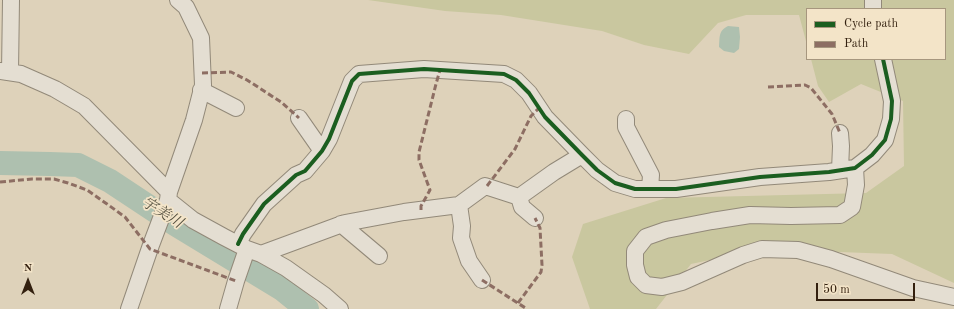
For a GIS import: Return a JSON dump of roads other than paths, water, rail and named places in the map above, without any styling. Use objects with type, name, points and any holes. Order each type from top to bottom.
[{"type":"street","points":[[11,0],[12,16],[5,72],[21,74],[55,89],[84,106],[168,199],[194,220],[292,273],[324,295],[340,309]]},
{"type":"street","points":[[129,309],[194,120],[203,84],[201,38],[186,7],[178,0]]},
{"type":"street","points":[[228,309],[238,275],[248,250],[243,234],[264,204],[296,175],[305,171],[322,151],[330,139],[352,81],[359,74],[424,68],[504,74],[516,80],[529,93],[545,117],[597,170],[615,183],[635,189],[676,189],[760,177],[848,169],[872,155],[885,140],[891,119],[892,101],[883,60]]},
{"type":"street","points":[[201,90],[236,108]]},
{"type":"street","points":[[299,118],[322,151]]},
{"type":"street","points":[[626,119],[626,127],[651,175],[650,189]]},
{"type":"street","points":[[840,133],[841,146],[848,169],[856,185],[852,207],[840,215],[791,216],[750,214],[666,230],[646,237],[635,251],[635,265],[638,277],[646,284],[662,287],[682,282],[743,255],[762,249],[798,250],[831,259],[914,288],[954,297]]},
{"type":"street","points":[[519,196],[582,155]]},
{"type":"street","points":[[248,250],[345,223],[404,212],[459,205],[486,186],[519,196]]},
{"type":"street","points":[[519,196],[522,207],[535,218]]},
{"type":"street","points":[[459,205],[462,226],[461,238],[469,261],[482,280]]},
{"type":"street","points":[[341,224],[379,256]]},
{"type":"waterway","name":"宇美川","points":[[0,163],[78,165],[110,181],[175,224],[282,289],[307,309]]}]
